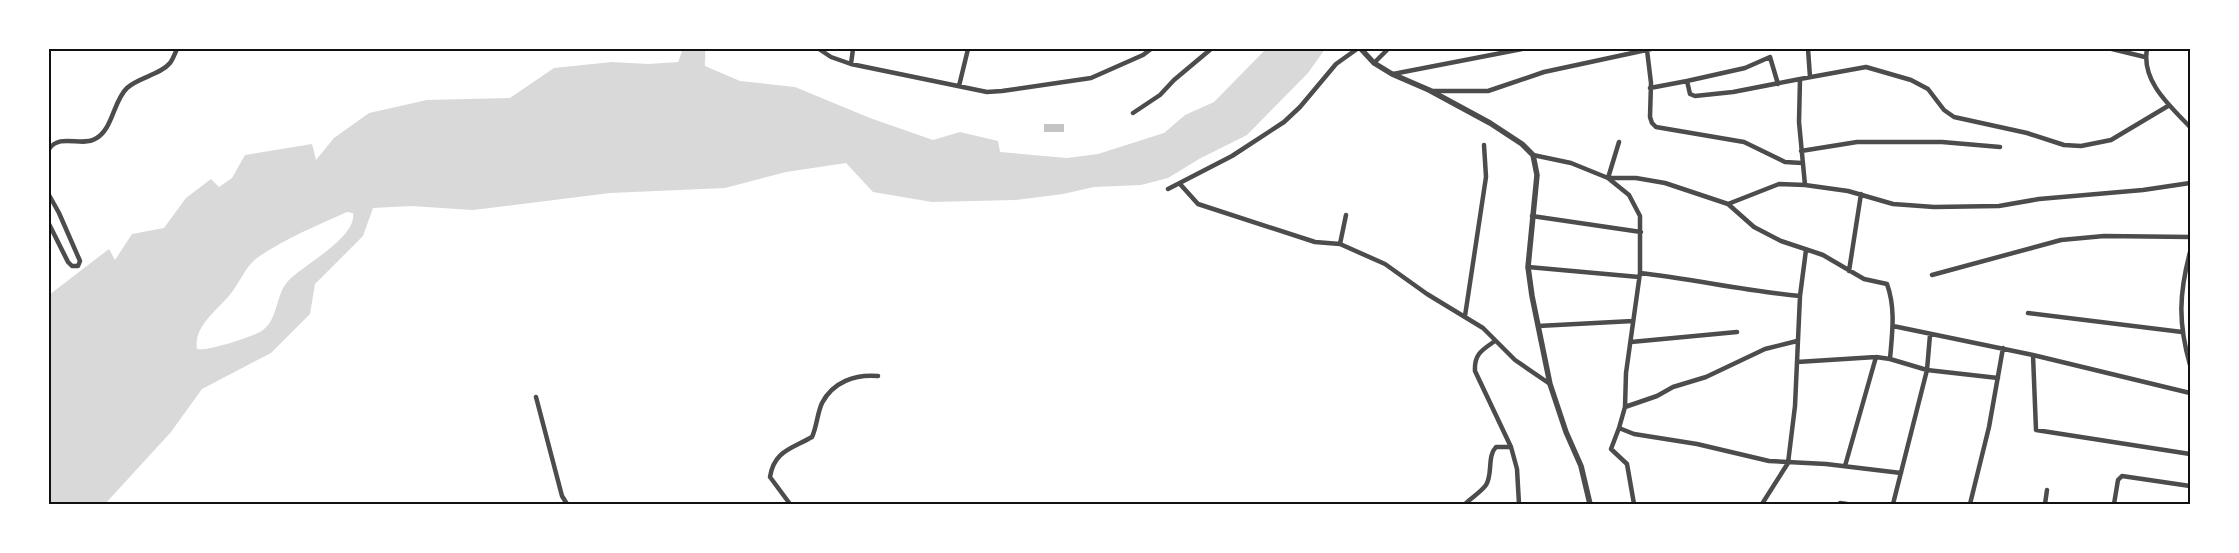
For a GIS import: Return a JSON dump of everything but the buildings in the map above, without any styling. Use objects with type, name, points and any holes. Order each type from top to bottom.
[{"type":"street","points":[[49,149],[54,142],[94,140],[100,136],[106,129],[119,98],[127,88],[170,63],[177,49]]},
{"type":"street","points":[[819,49],[831,57],[851,64],[987,92],[1091,78],[1143,55],[1151,49]]},
{"type":"street","points":[[851,64],[853,49]]},
{"type":"street","points":[[959,86],[968,49]]},
{"type":"street","points":[[1133,113],[1160,95],[1174,80],[1211,49]]},
{"type":"street","points":[[1168,189],[1232,156],[1284,122],[1300,107],[1336,64],[1357,49]]},
{"type":"street","points":[[1361,49],[1374,63],[1392,74],[1429,90],[1490,123],[1522,144],[1534,155],[1571,163],[1608,178],[1628,195],[1640,216],[1639,275],[1626,373],[1626,407],[1611,449],[1627,464],[1634,504]]},
{"type":"street","points":[[1374,63],[1388,49]]},
{"type":"street","points":[[1392,74],[1522,49]]},
{"type":"street","points":[[1429,90],[1488,91],[1544,72],[1649,49],[1650,117],[1656,127],[1744,142],[1785,162],[1802,163]]},
{"type":"street","points":[[1808,49],[1810,77]]},
{"type":"street","points":[[2112,49],[2145,57]]},
{"type":"street","points":[[2147,49],[2145,57],[2152,83],[2168,106],[2190,127]]},
{"type":"street","points":[[1650,88],[1745,68],[1770,57],[1778,84]]},
{"type":"street","points":[[1687,80],[1690,94],[1695,96],[1778,84],[1866,67],[1910,80],[1928,90],[1944,110],[1954,117],[2027,132],[2064,145],[2081,146],[2111,140],[2168,106]]},
{"type":"street","points":[[1800,79],[1801,151],[1804,185]]},
{"type":"street","points":[[1608,178],[1619,142]]},
{"type":"street","points":[[1801,151],[1857,142],[1942,142],[2000,147]]},
{"type":"street","points":[[1465,316],[1486,177],[1484,146]]},
{"type":"street","points":[[1534,155],[1537,176],[1528,267],[1550,384],[1566,432],[1581,466],[1590,504]]},
{"type":"street","points":[[1608,178],[1636,178],[1665,183],[1728,204],[1754,227],[1781,241],[1823,255],[1864,279],[1887,284],[1892,298],[1893,326],[1890,359]]},
{"type":"street","points":[[1728,204],[1779,184],[1804,185],[1861,194],[1893,204],[1934,207],[1999,206],[2039,199],[2143,190],[2190,183]]},
{"type":"street","points":[[1180,184],[1198,204],[1315,242],[1340,244],[1385,264],[1426,294],[1483,328],[1515,360],[1550,384]]},
{"type":"street","points":[[1849,271],[1861,194]]},
{"type":"street","points":[[49,195],[80,261],[78,266],[72,266],[68,262],[49,224]]},
{"type":"street","points":[[1340,244],[1346,215]]},
{"type":"street","points":[[1532,216],[1641,232]]},
{"type":"street","points":[[1932,275],[2062,240],[2104,236],[2190,237]]},
{"type":"street","points":[[1762,504],[1788,463],[1795,406],[1800,296],[1806,250]]},
{"type":"street","points":[[2190,252],[2183,277],[2180,312],[2182,332],[2188,350],[2190,365]]},
{"type":"street","points":[[1528,267],[1686,278],[1764,293],[1800,296]]},
{"type":"street","points":[[2183,277],[2190,277]]},
{"type":"street","points":[[2028,314],[2182,332]]},
{"type":"street","points":[[1538,326],[1634,321]]},
{"type":"street","points":[[1893,326],[2003,348],[2190,393]]},
{"type":"street","points":[[1631,342],[1737,332]]},
{"type":"street","points":[[1893,504],[1927,370],[1930,334]]},
{"type":"street","points":[[1626,407],[1657,396],[1673,386],[1706,377],[1765,349],[1797,341]]},
{"type":"street","points":[[1495,342],[1479,352],[1474,360],[1475,371],[1511,447],[1516,469],[1519,504]]},
{"type":"street","points":[[1970,504],[2003,348]]},
{"type":"street","points":[[2033,355],[2036,430],[2190,454]]},
{"type":"street","points":[[1796,362],[1876,357],[1890,359],[1927,370],[1998,378]]},
{"type":"street","points":[[1845,466],[1876,357]]},
{"type":"street","points":[[790,504],[770,477],[772,462],[781,454],[812,437],[822,403],[841,383],[850,378],[878,376]]},
{"type":"street","points":[[536,397],[562,496],[567,504]]},
{"type":"street","points":[[1619,428],[1634,434],[1788,463],[1845,466],[1900,473]]},
{"type":"street","points":[[1465,504],[1486,485],[1490,474],[1492,452],[1496,447],[1511,447]]},
{"type":"street","points":[[2114,504],[2118,480],[2122,476],[2190,486]]},
{"type":"street","points":[[2045,504],[2047,490]]},
{"type":"street","points":[[1840,503],[1847,504]]},
{"type":"shaded area","points":[[684,49],[704,49],[705,66],[740,81],[795,87],[870,118],[933,140],[960,132],[998,141],[1000,152],[1067,158],[1098,154],[1164,133],[1185,115],[1214,102],[1266,49],[1325,49],[1308,73],[1247,135],[1199,159],[1168,178],[1141,185],[1094,187],[1063,194],[1015,200],[932,202],[873,192],[846,163],[786,172],[725,188],[610,193],[473,210],[411,206],[373,208],[363,236],[315,284],[310,314],[271,353],[202,389],[171,432],[105,504],[49,504],[49,295],[109,249],[115,260],[132,234],[164,228],[186,198],[211,179],[219,187],[232,178],[245,155],[312,144],[316,160],[334,138],[369,113],[427,100],[510,98],[554,68],[612,62],[648,64],[679,62]],"holes":[[[347,212],[353,213],[352,222],[339,241],[289,280],[281,292],[272,319],[263,330],[231,343],[197,349],[197,341],[203,325],[232,292],[253,261],[300,233]]]},
{"type":"waterway","points":[[679,64],[684,49]]},
{"type":"waterway","points":[[704,49],[704,60]]}]
